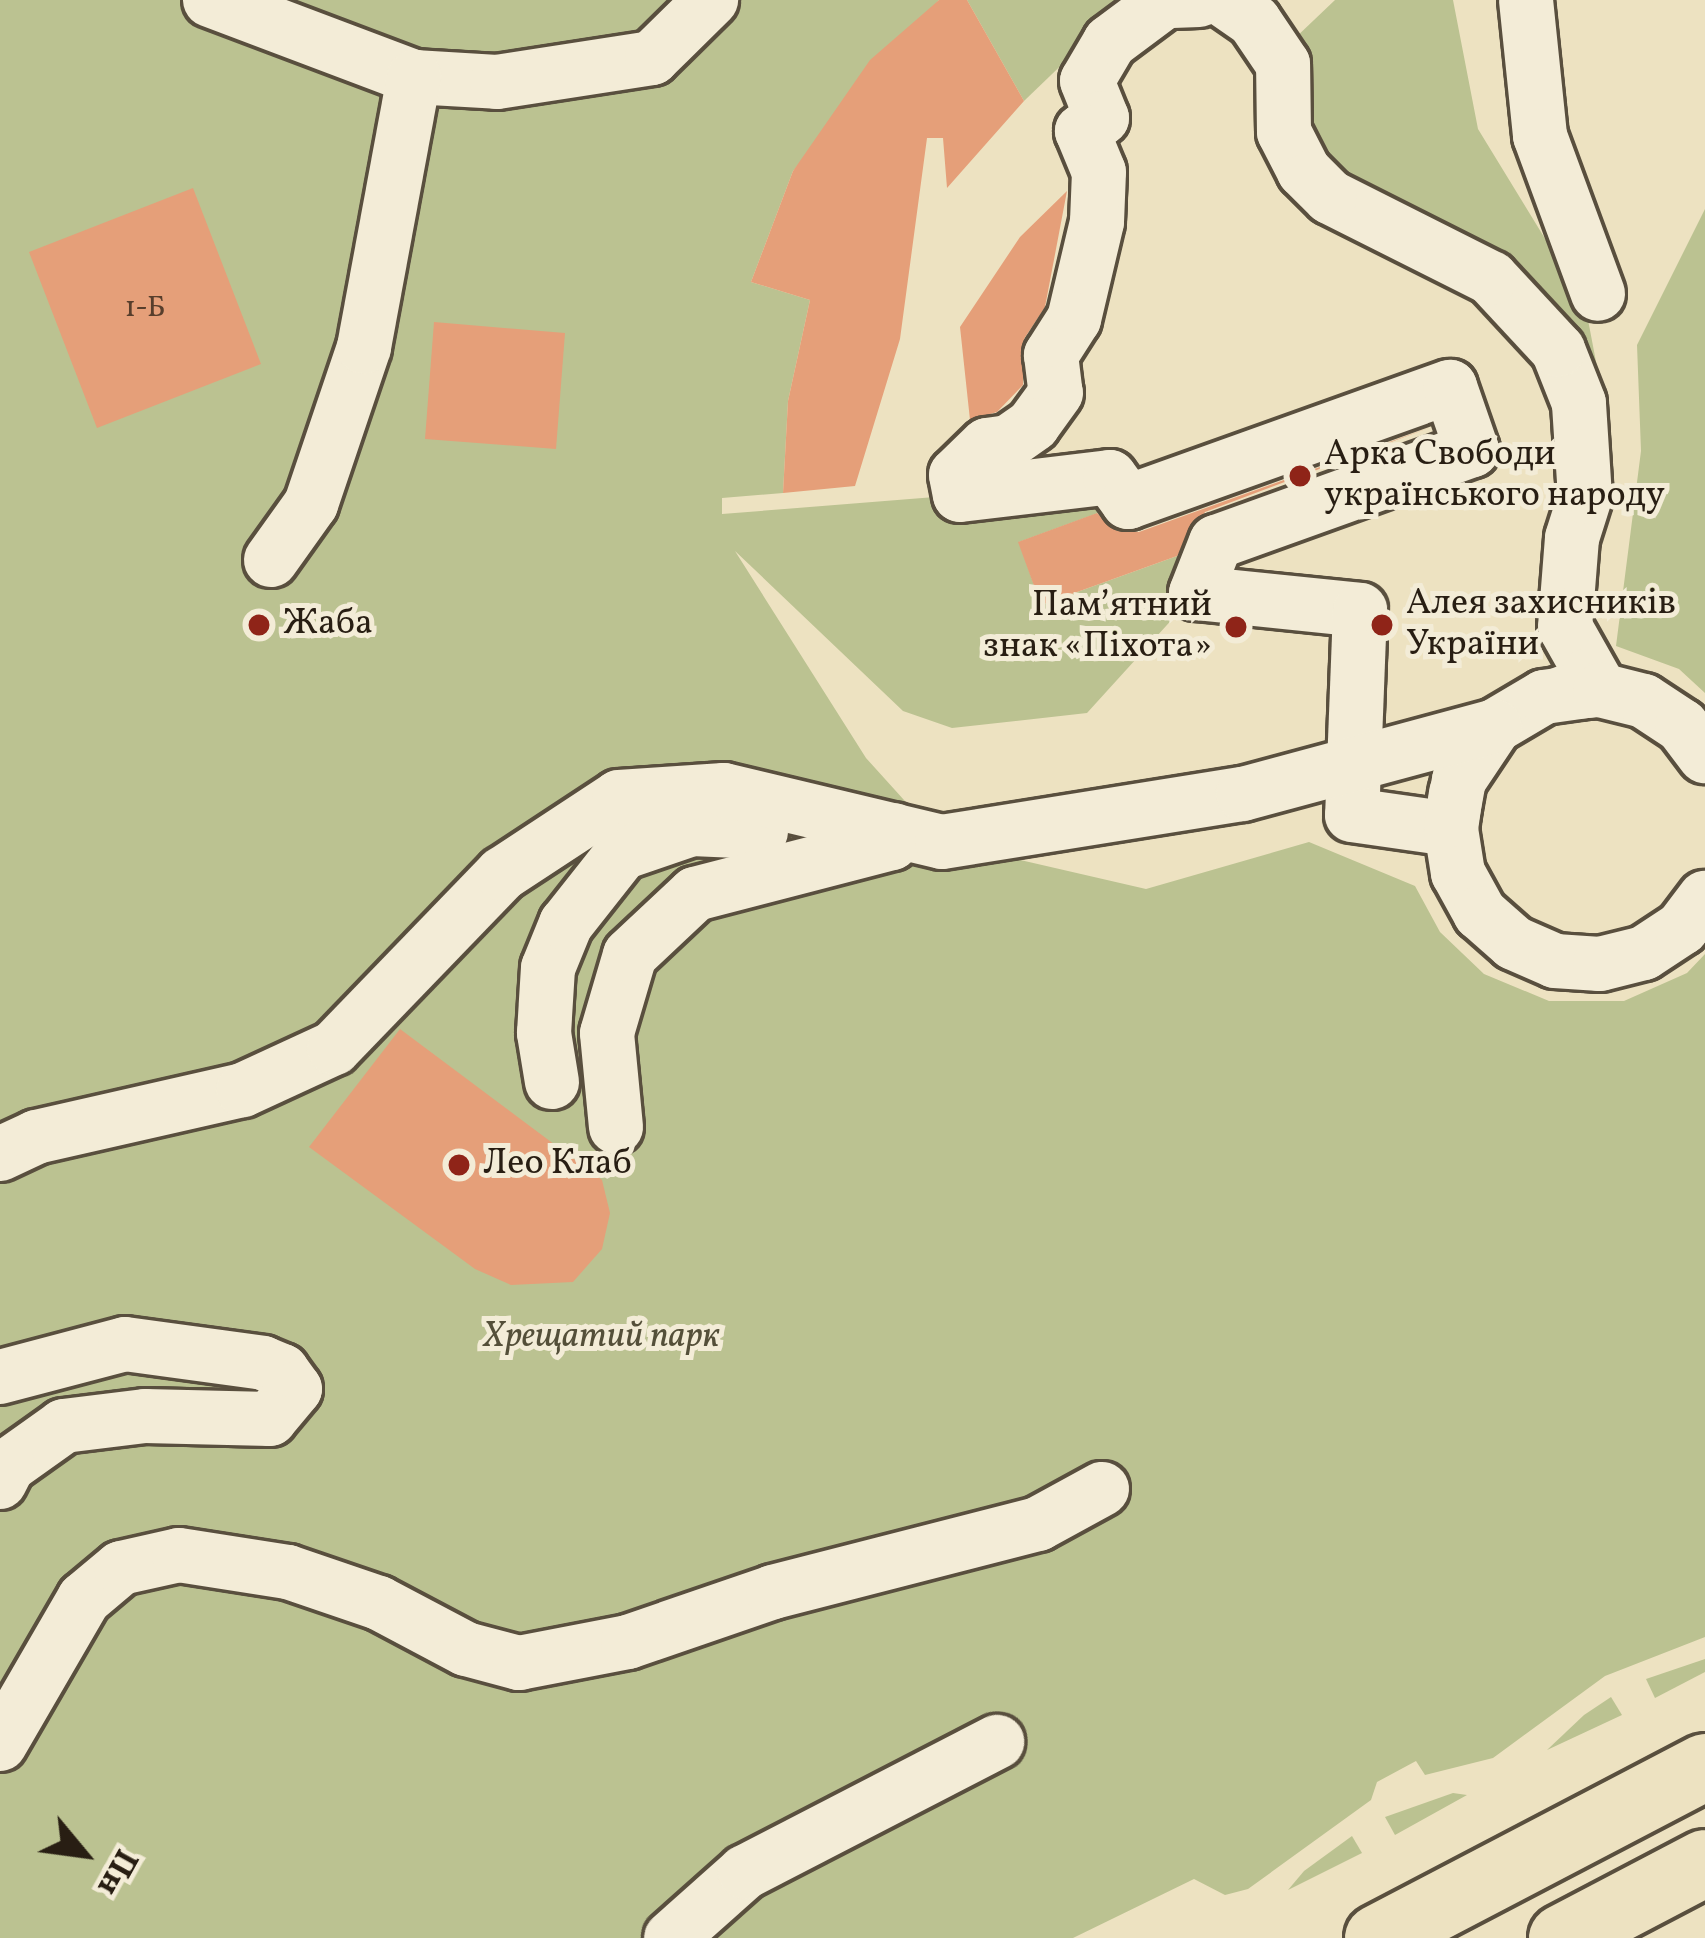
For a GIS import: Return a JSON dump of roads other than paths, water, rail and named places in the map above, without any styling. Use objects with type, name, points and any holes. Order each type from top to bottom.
[{"type":"main road","points":[[1378,1938],[1705,1767]]},
{"type":"main road","points":[[1562,1938],[1705,1863]]},
{"type":"street","points":[[209,0],[414,77],[497,82],[616,70],[652,58],[711,0]]},
{"type":"street","points":[[1199,0],[1165,2],[1110,42],[1087,81],[1102,118],[1082,131],[1099,172],[1097,222],[1074,319],[1051,355],[1056,393],[1033,425],[1009,442],[986,445],[956,475],[961,495],[1110,477],[1128,502],[1450,387],[1472,450],[1216,542],[1196,593],[1360,610],[1352,815],[1450,829],[1459,780],[1495,727]]},
{"type":"street","points":[[1526,0],[1540,136],[1598,294]]},
{"type":"street","points":[[552,1082],[544,1033],[548,968],[566,924],[622,853],[692,829],[744,828],[815,844],[909,838],[1243,794],[1495,727],[1544,697],[1600,689],[1565,627],[1572,538],[1585,496],[1580,403],[1558,350],[1491,278],[1330,197],[1304,170],[1284,132],[1283,64],[1255,7]]},
{"type":"street","points":[[271,560],[311,504],[364,347],[414,77]]},
{"type":"street","points":[[1544,697],[1600,690],[1644,701],[1682,726],[1705,756]]},
{"type":"street","points":[[1495,727],[1460,781],[1451,829],[1459,873],[1480,913],[1514,943],[1555,961],[1600,964],[1644,953],[1682,928],[1705,898]]},
{"type":"street","points":[[0,1154],[36,1138],[243,1090],[334,1048],[502,874],[620,797],[724,790],[909,838]]},
{"type":"street","points":[[616,1127],[606,1085],[607,1033],[630,955],[695,894],[909,838]]},
{"type":"street","points":[[0,1377],[125,1344],[263,1363],[282,1371],[295,1389],[288,1407],[271,1419],[145,1416],[64,1426],[8,1466],[0,1482]]},
{"type":"street","points":[[0,1744],[84,1598],[121,1568],[179,1555],[288,1573],[379,1603],[466,1649],[520,1663],[628,1642],[773,1592],[1038,1524],[1102,1489]]},
{"type":"street","points":[[671,1938],[745,1872],[997,1742]]},
{"type":"place","name":"Арка Свободи українського народу","points":[[1300,476]]},
{"type":"place","name":"Жаба","points":[[259,625]]},
{"type":"place","name":"Алея захисників України","points":[[1382,625]]},
{"type":"place","name":"Памʼятний знак «Піхота»","points":[[1236,627]]},
{"type":"place","name":"Лео Клаб","points":[[459,1165]]},
{"type":"park label","name":"Хрещатий парк","points":[[601,1338]]}]
